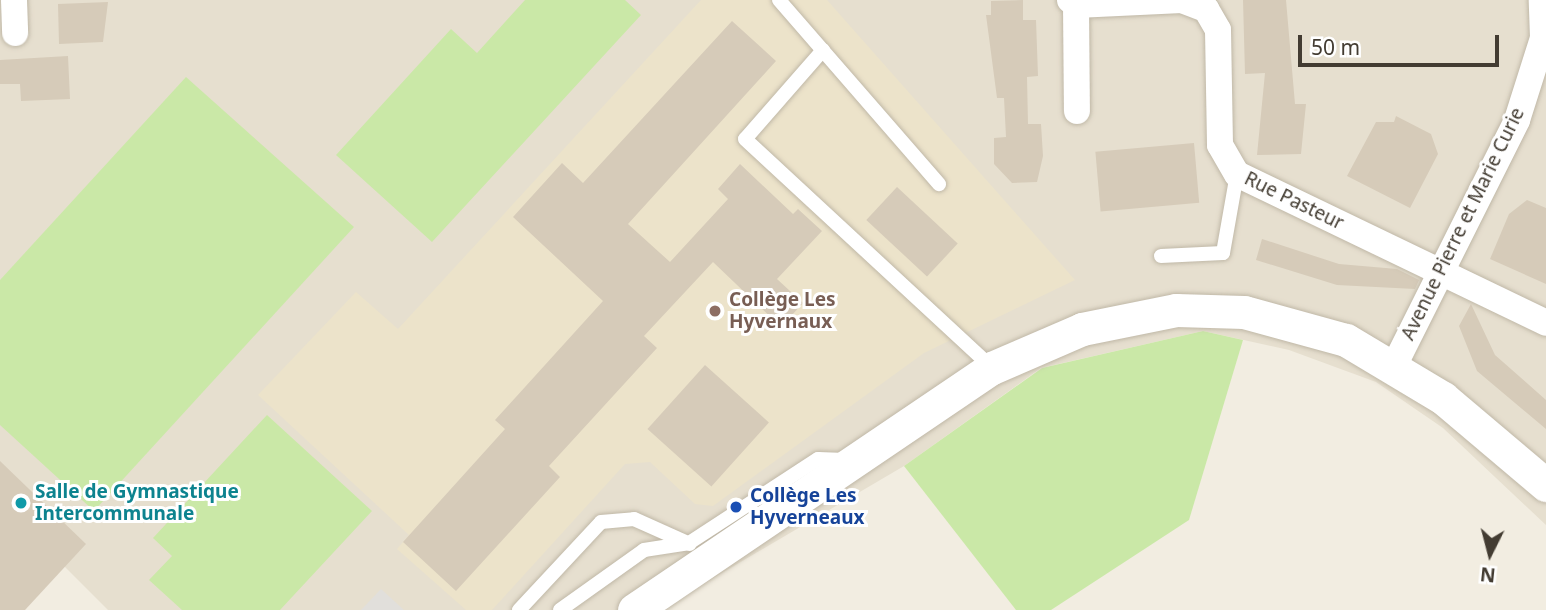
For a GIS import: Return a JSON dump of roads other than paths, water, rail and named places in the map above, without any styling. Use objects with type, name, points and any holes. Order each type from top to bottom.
[{"type":"street","points":[[14,0],[15,33]]},
{"type":"street","name":"Rue Pasteur","points":[[1073,2],[1182,0],[1206,9],[1218,30],[1220,145],[1237,174],[1546,323]]},
{"type":"street","name":"Avenue Pierre et Marie Curie","points":[[1394,366],[1443,274],[1517,120],[1543,38],[1542,0]]},
{"type":"street","points":[[1073,2],[1077,111]]},
{"type":"street","points":[[634,610],[697,552],[855,460],[992,368],[1082,329],[1176,310],[1244,312],[1310,327],[1394,366],[1443,398],[1546,485]]},
{"type":"lane","points":[[779,0],[939,184]]},
{"type":"lane","points":[[823,51],[745,139],[992,368]]},
{"type":"lane","points":[[1161,256],[1223,253],[1237,174]]},
{"type":"lane","points":[[519,610],[601,522],[634,519],[697,552]]},
{"type":"lane","points":[[560,610],[644,550],[697,552]]},
{"type":"place","name":"Collège Les Hyvernaux","points":[[715,311]]},
{"type":"place","name":"Salle de Gymnastique Intercommunale","points":[[21,503]]},
{"type":"place","name":"Collège Les Hyverneaux","points":[[736,507]]}]
